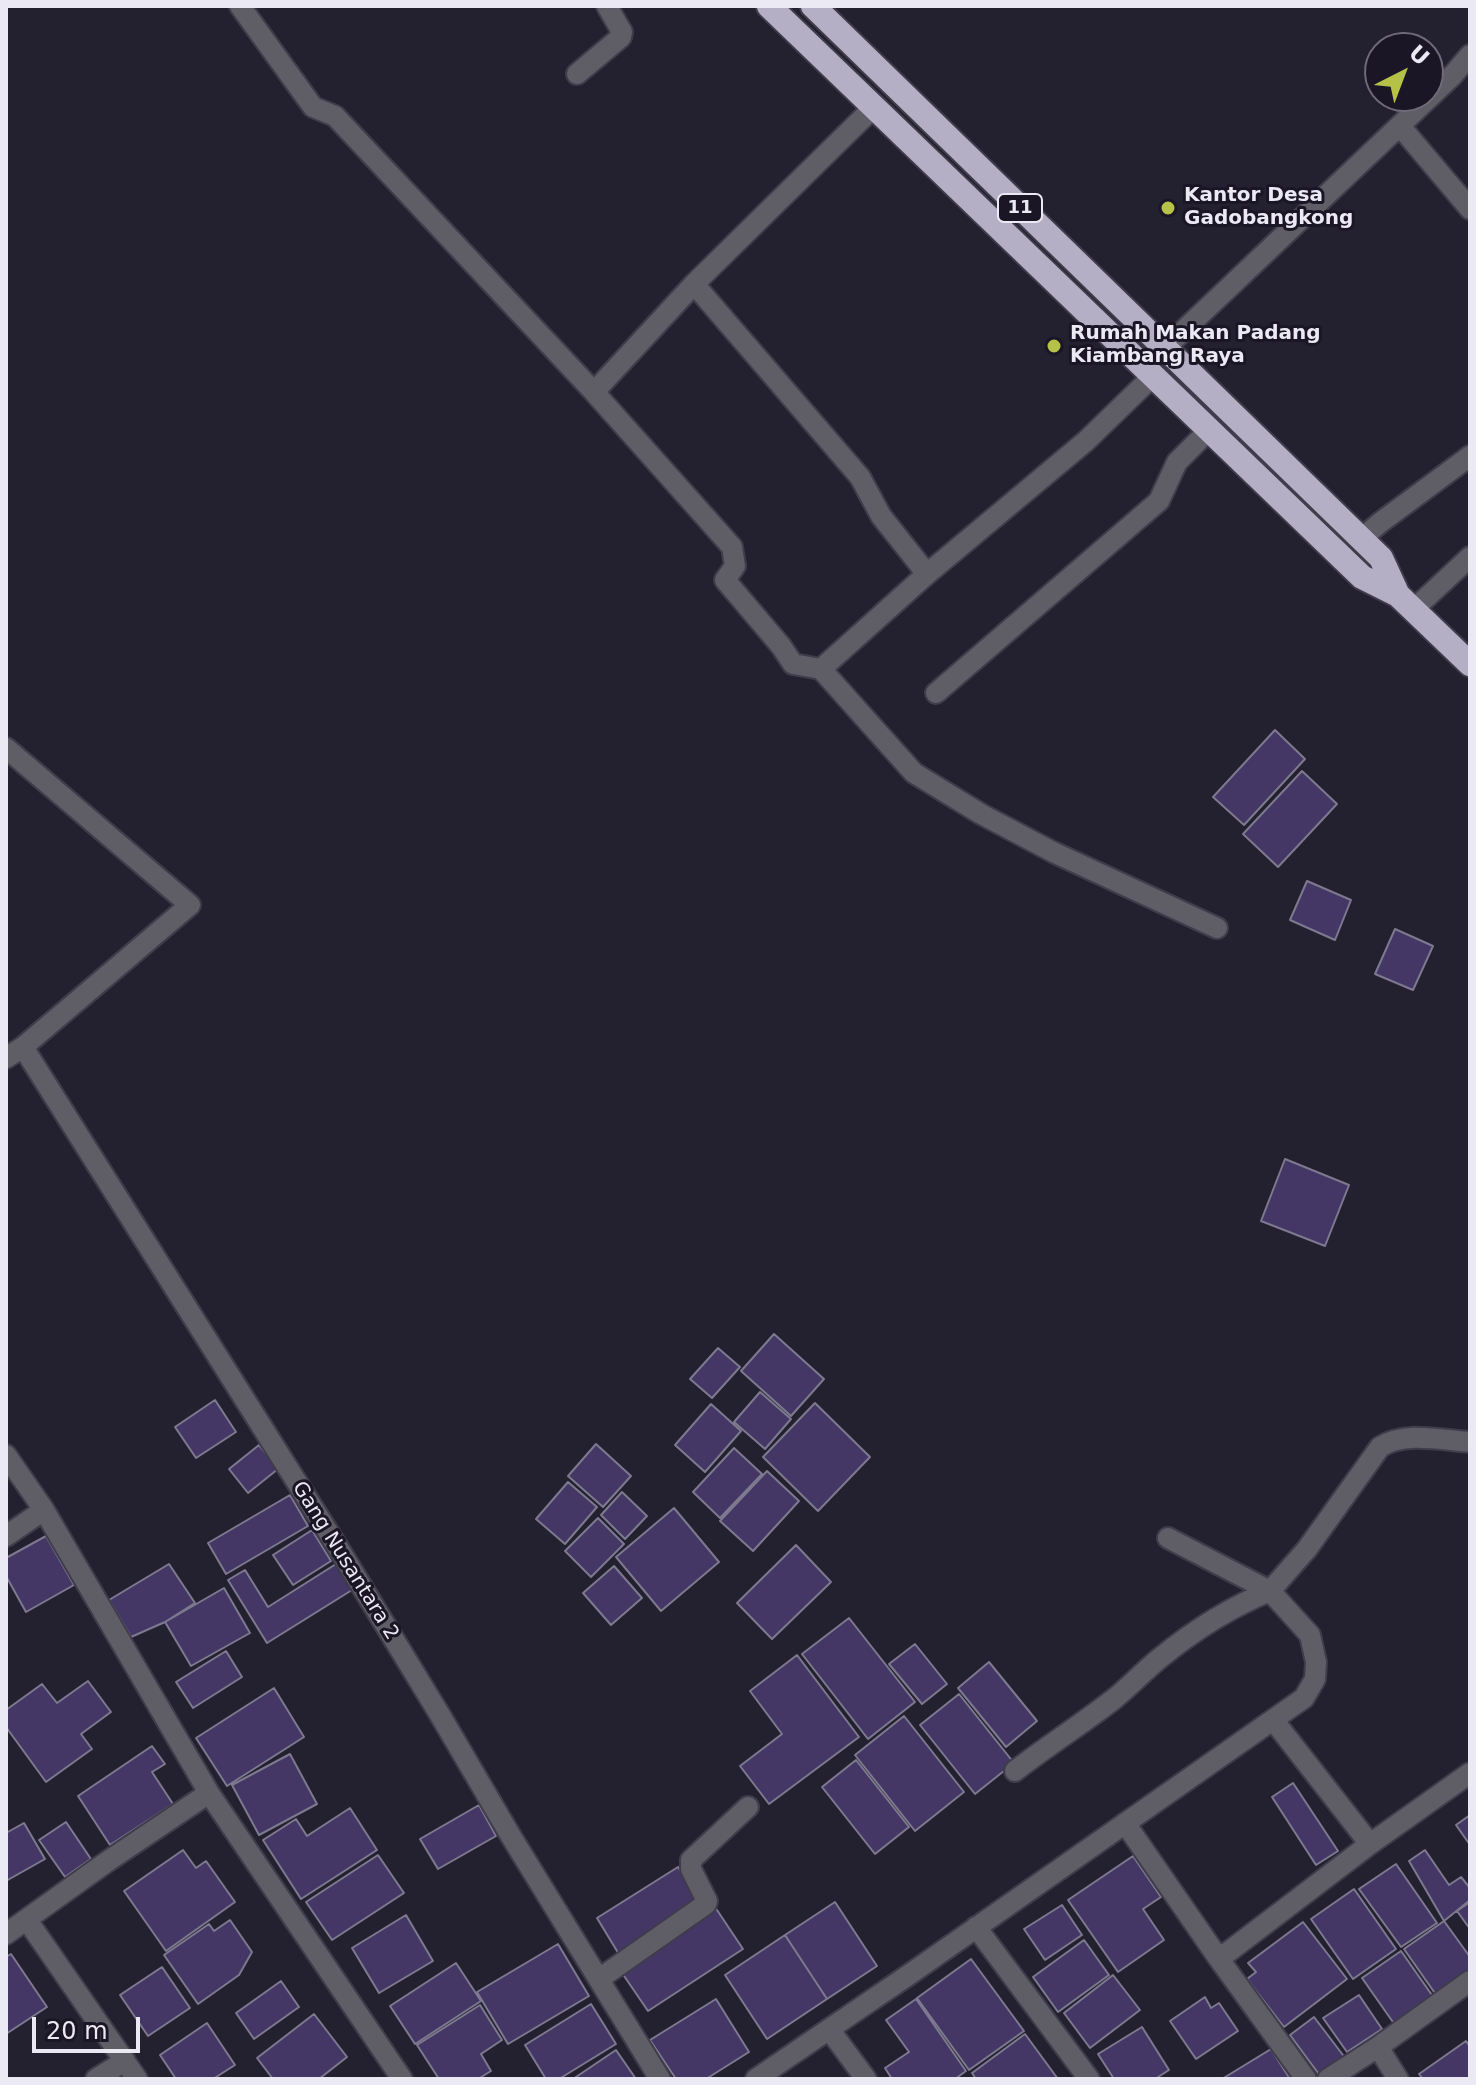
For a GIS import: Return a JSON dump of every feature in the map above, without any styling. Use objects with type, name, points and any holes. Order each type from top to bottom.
[{"type":"highway","name":"11","points":[[769,6],[1362,577],[1405,602],[1470,664]]},
{"type":"highway","name":"11","points":[[813,6],[1381,558],[1405,602]]},
{"type":"street","points":[[240,6],[313,107],[335,116],[594,392],[732,547],[735,566],[725,580],[793,664],[821,669],[914,773],[981,814],[1053,852],[1217,928]]},
{"type":"street","points":[[577,74],[621,37],[622,32],[607,6]]},
{"type":"street","points":[[1165,348],[1400,126],[1470,55]]},
{"type":"street","points":[[594,392],[694,284],[875,106]]},
{"type":"street","points":[[1400,126],[1470,209]]},
{"type":"street","points":[[694,284],[860,477],[881,516],[927,574]]},
{"type":"street","points":[[821,669],[927,574],[1086,441],[1153,376]]},
{"type":"street","points":[[936,693],[1159,501],[1177,462],[1209,430]]},
{"type":"street","points":[[1361,539],[1470,456]]},
{"type":"street","points":[[1405,602],[1470,557]]},
{"type":"street","points":[[6,748],[190,905],[14,1053]]},
{"type":"street","name":"Gang Nusantara 2","points":[[14,1053],[334,1540],[660,2079]]},
{"type":"street","points":[[1015,1771],[1100,1710],[1180,1643],[1243,1602],[1270,1591],[1307,1549],[1380,1447],[1390,1440],[1405,1438],[1470,1442]]},
{"type":"street","points":[[6,1455],[44,1510],[209,1793],[402,2079]]},
{"type":"street","points":[[6,1536],[44,1510]]},
{"type":"street","points":[[756,2079],[1304,1698],[1315,1679],[1316,1662],[1310,1635],[1270,1591],[1168,1538]]},
{"type":"street","points":[[1274,1721],[1370,1844]]},
{"type":"street","points":[[1219,1959],[1370,1844],[1470,1773]]},
{"type":"street","points":[[6,1934],[209,1793]]},
{"type":"street","points":[[599,1979],[706,1904],[691,1869],[691,1860],[748,1807]]},
{"type":"street","points":[[1125,1823],[1306,2079]]},
{"type":"street","points":[[27,1920],[137,2079]]},
{"type":"street","points":[[976,1927],[1089,2079]]},
{"type":"street","points":[[1328,2079],[1470,1981]]},
{"type":"street","points":[[829,2029],[866,2079]]},
{"type":"street","points":[[1378,2047],[1398,2079]]},
{"type":"street","points":[[96,2079],[125,2061]]},
{"type":"building","points":[[1275,730],[1305,759],[1244,825],[1213,797]]},
{"type":"building","points":[[1302,771],[1337,804],[1278,867],[1243,834]]},
{"type":"building","points":[[1307,881],[1351,900],[1335,940],[1290,920]]},
{"type":"building","points":[[1395,929],[1433,946],[1413,990],[1375,974]]},
{"type":"building","points":[[1285,1159],[1349,1185],[1325,1246],[1261,1221]]},
{"type":"building","points":[[774,1334],[824,1379],[791,1416],[741,1371]]},
{"type":"building","points":[[718,1348],[740,1367],[712,1398],[690,1379]]},
{"type":"building","points":[[760,1392],[791,1419],[765,1449],[734,1422]]},
{"type":"building","points":[[215,1400],[236,1432],[196,1458],[175,1427]]},
{"type":"building","points":[[815,1403],[870,1457],[818,1511],[763,1457]]},
{"type":"building","points":[[711,1404],[741,1431],[705,1472],[675,1445]]},
{"type":"building","points":[[596,1444],[631,1476],[603,1507],[568,1476]]},
{"type":"building","points":[[259,1445],[278,1469],[248,1493],[229,1469]]},
{"type":"building","points":[[734,1448],[762,1474],[720,1518],[693,1492]]},
{"type":"building","points":[[767,1471],[799,1501],[753,1551],[720,1521]]},
{"type":"building","points":[[568,1482],[597,1507],[565,1544],[536,1519]]},
{"type":"building","points":[[622,1492],[647,1516],[625,1539],[601,1515]]},
{"type":"building","points":[[290,1495],[308,1526],[226,1574],[208,1543]]},
{"type":"building","points":[[674,1508],[719,1562],[661,1611],[616,1557]]},
{"type":"building","points":[[598,1518],[624,1544],[591,1577],[565,1551]]},
{"type":"building","points":[[312,1530],[331,1561],[293,1585],[273,1555]]},
{"type":"building","points":[[46,1536],[74,1585],[26,1612],[6,1576],[6,1558]]},
{"type":"building","points":[[796,1545],[831,1582],[772,1639],[737,1603]]},
{"type":"building","points":[[169,1564],[195,1603],[165,1622],[131,1637],[109,1600]]},
{"type":"building","points":[[336,1564],[352,1590],[267,1643],[228,1580],[245,1570],[268,1607]]},
{"type":"building","points":[[614,1566],[642,1598],[611,1625],[583,1593]]},
{"type":"building","points":[[224,1588],[250,1633],[191,1666],[165,1622]]},
{"type":"building","points":[[849,1618],[915,1702],[868,1739],[802,1654]]},
{"type":"building","points":[[915,1644],[947,1684],[922,1704],[889,1664]]},
{"type":"building","points":[[226,1651],[242,1677],[193,1708],[176,1682]]},
{"type":"building","points":[[797,1655],[859,1737],[769,1804],[740,1766],[782,1734],[750,1691]]},
{"type":"building","points":[[989,1662],[1037,1721],[1006,1747],[958,1688]]},
{"type":"building","points":[[88,1681],[111,1712],[81,1734],[92,1749],[46,1782],[6,1727],[6,1710],[42,1684],[57,1703]]},
{"type":"building","points":[[274,1688],[304,1737],[227,1786],[196,1738]]},
{"type":"building","points":[[959,1694],[1014,1763],[975,1794],[920,1725]]},
{"type":"building","points":[[904,1716],[964,1792],[915,1831],[855,1755]]},
{"type":"building","points":[[152,1746],[165,1764],[152,1772],[173,1804],[110,1845],[78,1796]]},
{"type":"building","points":[[290,1754],[317,1804],[259,1835],[232,1785]]},
{"type":"building","points":[[856,1760],[909,1827],[875,1854],[822,1787]]},
{"type":"building","points":[[1293,1783],[1338,1851],[1316,1865],[1272,1797]]},
{"type":"building","points":[[479,1805],[496,1836],[438,1869],[420,1839]]},
{"type":"building","points":[[350,1808],[377,1850],[301,1899],[263,1840],[296,1819],[307,1836]]},
{"type":"building","points":[[1470,1815],[1470,1845],[1456,1825]]},
{"type":"building","points":[[66,1822],[91,1859],[65,1877],[39,1840]]},
{"type":"building","points":[[24,1823],[45,1859],[6,1881],[6,1833]]},
{"type":"building","points":[[183,1850],[196,1868],[206,1861],[235,1902],[166,1951],[124,1891]]},
{"type":"building","points":[[1425,1850],[1449,1885],[1461,1877],[1470,1888],[1470,1900],[1444,1921],[1409,1861]]},
{"type":"building","points":[[378,1855],[404,1893],[332,1940],[306,1902]]},
{"type":"building","points":[[1133,1856],[1161,1897],[1143,1909],[1164,1940],[1118,1972],[1068,1900]]},
{"type":"building","points":[[1396,1864],[1437,1923],[1401,1947],[1359,1889]]},
{"type":"building","points":[[678,1867],[702,1904],[620,1956],[597,1918]]},
{"type":"building","points":[[1354,1889],[1396,1949],[1353,1979],[1311,1919]]},
{"type":"building","points":[[835,1902],[877,1966],[827,1999],[785,1935]]},
{"type":"building","points":[[1470,1902],[1470,1929],[1457,1911]]},
{"type":"building","points":[[1062,1905],[1082,1935],[1045,1960],[1024,1929]]},
{"type":"building","points":[[715,1907],[743,1949],[648,2011],[620,1970]]},
{"type":"building","points":[[406,1915],[433,1961],[379,1993],[352,1948]]},
{"type":"building","points":[[230,1920],[252,1952],[239,1975],[198,2004],[164,1955],[209,1924],[214,1931]]},
{"type":"building","points":[[1444,1921],[1470,1957],[1470,1977],[1439,1999],[1404,1949]]},
{"type":"building","points":[[1303,1922],[1347,1979],[1284,2027],[1247,1979],[1256,1972],[1248,1963]]},
{"type":"building","points":[[785,1935],[827,1999],[767,2039],[725,1975]]},
{"type":"building","points":[[1084,1940],[1109,1975],[1058,2012],[1033,1977]]},
{"type":"building","points":[[558,1944],[589,1996],[508,2044],[477,1992]]},
{"type":"building","points":[[1401,1951],[1434,1998],[1395,2025],[1362,1978]]},
{"type":"building","points":[[11,1954],[47,2007],[6,2034],[6,1957]]},
{"type":"building","points":[[971,1959],[1024,2031],[969,2070],[917,1998]]},
{"type":"building","points":[[456,1963],[481,2001],[415,2044],[390,2006]]},
{"type":"building","points":[[162,1967],[190,2008],[148,2036],[120,1995]]},
{"type":"building","points":[[1113,1975],[1140,2010],[1090,2048],[1064,2013]]},
{"type":"building","points":[[281,1981],[299,2007],[254,2039],[236,2013]]},
{"type":"building","points":[[1359,1995],[1382,2029],[1347,2052],[1323,2018]]},
{"type":"building","points":[[1205,1997],[1211,2008],[1219,2003],[1238,2031],[1196,2059],[1170,2021]]},
{"type":"building","points":[[716,1999],[749,2052],[706,2079],[676,2079],[650,2040]]},
{"type":"building","points":[[916,1999],[966,2071],[955,2079],[892,2079],[885,2068],[909,2052],[886,2020]]},
{"type":"building","points":[[591,2004],[616,2044],[559,2079],[546,2079],[525,2045]]},
{"type":"building","points":[[480,2005],[502,2040],[481,2054],[491,2071],[478,2079],[439,2079],[417,2045]]},
{"type":"building","points":[[314,2014],[347,2057],[319,2079],[273,2079],[257,2058]]},
{"type":"building","points":[[1314,2017],[1346,2059],[1321,2077],[1290,2035]]},
{"type":"building","points":[[207,2023],[235,2065],[213,2079],[176,2079],[160,2055]]},
{"type":"building","points":[[1142,2027],[1169,2070],[1155,2079],[1114,2079],[1098,2054]]},
{"type":"building","points":[[1025,2034],[1058,2079],[976,2079],[972,2073]]},
{"type":"building","points":[[1466,2041],[1470,2047],[1470,2079],[1423,2079],[1419,2074]]},
{"type":"building","points":[[1271,2049],[1290,2079],[1222,2079]]},
{"type":"building","points":[[616,2050],[636,2079],[573,2079]]},
{"type":"place","name":"Kantor Desa Gadobangkong","points":[[1168,208]]},
{"type":"place","name":"Rumah Makan Padang Kiambang Raya","points":[[1054,346]]}]
